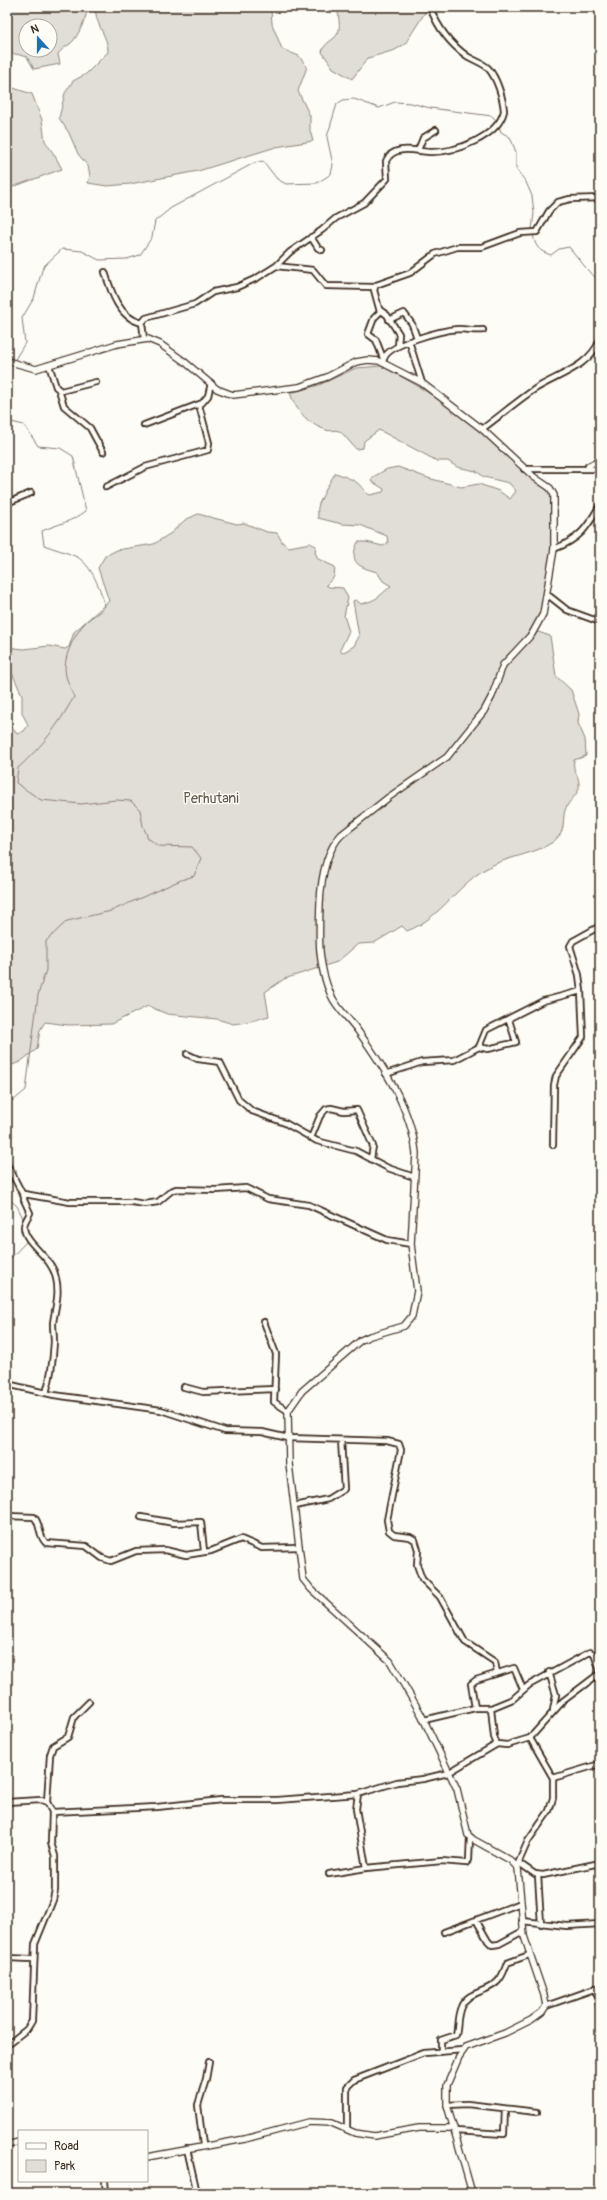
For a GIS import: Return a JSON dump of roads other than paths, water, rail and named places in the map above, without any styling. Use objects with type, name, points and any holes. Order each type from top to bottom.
[{"type":"street","points":[[105,272],[110,289],[122,311],[133,320],[142,322],[150,316],[199,302],[213,292],[242,285],[276,266],[290,252],[341,214],[364,203],[373,193],[381,188],[388,177],[386,163],[390,155],[398,151],[436,151],[472,143],[486,136],[503,116],[504,107],[491,72],[487,67],[469,57],[454,45],[438,24],[430,7]]},
{"type":"street","points":[[418,150],[423,138],[436,130]]},
{"type":"street","points":[[276,266],[313,270],[322,284],[329,287],[374,287],[410,273],[435,254],[457,247],[482,248],[520,233],[532,233],[541,228],[548,211],[558,202],[570,199],[600,198]]},
{"type":"street","points":[[311,237],[318,248],[322,250]]},
{"type":"street","points":[[374,287],[380,310],[399,334],[398,346]]},
{"type":"street","points":[[380,310],[374,318],[368,334],[376,340],[384,361]]},
{"type":"street","points":[[389,320],[404,313],[412,324],[417,338]]},
{"type":"street","points":[[142,322],[144,339]]},
{"type":"street","points":[[384,361],[398,346],[417,338],[452,330],[483,330]]},
{"type":"street","points":[[8,362],[33,370],[117,344],[144,339],[160,344],[224,393],[237,394],[299,387],[327,377],[362,360],[373,359],[384,361],[422,382],[482,429],[524,468],[550,488],[554,495],[554,550],[548,595],[543,614],[536,628],[503,664],[488,705],[456,748],[447,757],[389,797],[341,835],[322,874],[319,948],[328,988],[335,1004],[352,1023],[381,1065],[402,1106],[412,1132],[416,1153],[411,1244],[417,1292],[412,1316],[408,1324],[361,1340],[302,1391],[288,1411],[289,1464],[302,1574],[306,1584],[386,1656],[424,1720],[458,1792],[465,1825],[470,1837],[469,1860],[466,1863],[442,1861],[366,1868],[329,1874]]},
{"type":"street","points":[[482,429],[532,391],[582,363],[593,353],[600,340]]},
{"type":"street","points":[[409,341],[422,382]]},
{"type":"street","points":[[48,365],[64,406],[90,428],[103,452]]},
{"type":"street","points":[[59,390],[63,391],[96,382]]},
{"type":"street","points":[[144,424],[199,405],[208,396],[210,383]]},
{"type":"street","points":[[106,487],[145,467],[208,450],[209,443],[199,405]]},
{"type":"street","points":[[584,468],[600,460]]},
{"type":"street","points":[[524,468],[600,469]]},
{"type":"street","points":[[7,503],[31,493]]},
{"type":"street","points":[[554,550],[575,540],[585,530],[600,505]]},
{"type":"street","points":[[548,595],[567,610],[600,622]]},
{"type":"street","points":[[553,1145],[554,1081],[583,1037],[579,975],[570,946],[573,941],[600,926]]},
{"type":"street","points":[[479,1047],[486,1030],[509,1020],[544,1001],[581,991]]},
{"type":"street","points":[[386,1074],[422,1062],[454,1060],[479,1047],[492,1048],[516,1042],[509,1020]]},
{"type":"street","points":[[187,1054],[198,1059],[218,1060],[239,1100],[247,1108],[285,1123],[311,1138],[356,1151],[388,1168],[414,1177]]},
{"type":"street","points":[[311,1138],[320,1116],[326,1109],[357,1110],[373,1146],[371,1159]]},
{"type":"street","points":[[7,1164],[23,1195],[30,1213],[24,1224],[30,1242],[41,1250],[52,1267],[58,1287],[53,1323],[54,1340],[49,1383],[46,1393]]},
{"type":"street","points":[[23,1195],[70,1202],[132,1202],[145,1204],[158,1202],[167,1194],[176,1190],[246,1188],[268,1199],[309,1205],[388,1240],[411,1244]]},
{"type":"street","points":[[264,1322],[276,1354],[275,1404],[288,1411]]},
{"type":"street","points":[[7,1384],[46,1393],[161,1410],[221,1430],[262,1432],[288,1438],[393,1441],[399,1444],[401,1450],[387,1520],[389,1531],[394,1535],[410,1537],[415,1540],[418,1550],[417,1564],[422,1579],[440,1597],[465,1642],[494,1662],[497,1673]]},
{"type":"street","points":[[184,1388],[203,1392],[275,1389]]},
{"type":"street","points":[[295,1506],[328,1499],[344,1489],[341,1440]]},
{"type":"street","points":[[7,1516],[34,1517],[37,1520],[39,1533],[46,1543],[86,1546],[106,1560],[115,1560],[128,1553],[141,1550],[170,1551],[186,1555],[214,1550],[241,1538],[262,1548],[299,1547]]},
{"type":"street","points":[[141,1517],[174,1523],[201,1522],[204,1551]]},
{"type":"street","points":[[52,1812],[157,1807],[221,1800],[277,1800],[358,1794],[397,1782],[423,1779],[448,1772],[497,1744],[507,1745],[530,1738],[553,1710],[600,1672],[592,1652],[549,1672],[523,1689],[513,1699],[490,1708],[475,1708],[424,1720]]},
{"type":"street","points":[[475,1708],[472,1682],[514,1668],[523,1689]]},
{"type":"street","points":[[549,1672],[556,1696],[553,1710]]},
{"type":"street","points":[[7,2045],[27,2029],[32,2021],[33,1959],[39,1932],[54,1896],[55,1856],[51,1843],[52,1812],[47,1802],[50,1755],[53,1746],[68,1737],[74,1717],[89,1702]]},
{"type":"street","points":[[490,1708],[494,1737],[497,1744]]},
{"type":"street","points":[[530,1738],[553,1778],[553,1798],[549,1811],[528,1841],[518,1865],[523,1931],[529,1955],[544,1995],[546,2006]]},
{"type":"street","points":[[553,1778],[600,1764]]},
{"type":"street","points":[[358,1794],[356,1809],[366,1868]]},
{"type":"street","points":[[7,1802],[35,1800],[47,1802]]},
{"type":"street","points":[[470,1837],[538,1875],[600,1863]]},
{"type":"street","points":[[538,1875],[541,1924]]},
{"type":"street","points":[[444,1932],[521,1903]]},
{"type":"street","points":[[476,1920],[488,1941],[492,1945],[499,1944],[523,1931]]},
{"type":"street","points":[[522,1921],[541,1924],[586,1926],[600,1924]]},
{"type":"street","points":[[441,2051],[441,2040],[456,2035],[457,2022],[463,2003],[474,1994],[499,1981],[507,1963],[529,1955]]},
{"type":"street","points":[[7,1958],[33,1959]]},
{"type":"street","points":[[472,2193],[447,2105],[446,2089],[463,2050],[471,2044],[505,2033],[531,2020],[542,2012],[546,2006],[598,1988],[600,2009]]},
{"type":"street","points":[[347,2129],[347,2087],[354,2080],[413,2056],[441,2051],[463,2050]]},
{"type":"street","points":[[203,2145],[198,2105],[206,2079],[209,2062]]},
{"type":"street","points":[[447,2105],[467,2104],[537,2112]]},
{"type":"street","points":[[148,2157],[203,2145],[245,2139],[309,2122],[332,2123],[355,2133],[374,2136],[419,2128],[455,2129],[504,2134],[505,2109]]},
{"type":"street","points":[[7,2145],[18,2142]]},
{"type":"street","points":[[187,2149],[197,2193]]},
{"type":"street","points":[[105,2182],[106,2193]]},
{"type":"waterway","points":[[14,361],[25,343],[22,318],[34,298],[43,267],[62,249],[82,251],[99,260],[127,259],[140,255],[152,237],[155,221],[171,208],[254,163],[263,161],[277,179],[286,184],[317,183],[331,174],[333,165],[327,137],[337,104],[343,100],[354,99],[379,108],[395,102],[411,103],[430,108],[492,116],[497,121]]},
{"type":"waterway","points":[[499,126],[501,132],[510,137],[516,152],[516,169],[526,182],[532,196],[534,213],[532,230]]},
{"type":"waterway","points":[[533,234],[538,248],[551,255],[559,249],[569,247],[591,274],[600,280]]},
{"type":"waterway","points":[[7,371],[11,365]]},
{"type":"waterway","points":[[7,421],[24,425],[38,446],[60,448],[73,456],[86,511],[81,515],[42,531],[44,545],[73,555],[82,561],[95,579],[105,606],[100,612],[84,624],[72,642],[69,648],[65,669],[74,697],[49,735],[36,751],[18,768],[16,783],[41,800],[81,804],[116,800],[131,801],[140,810],[143,826],[148,838],[158,846],[192,847],[201,858],[194,876],[181,880],[111,911],[67,921],[46,941],[46,970],[38,995],[26,1090],[14,1100],[7,1101]]},
{"type":"waterway","points":[[10,1166],[16,1170],[17,1178]]},
{"type":"waterway","points":[[7,1185],[13,1181]]},
{"type":"waterway","points":[[7,1197],[17,1206],[24,1220]]},
{"type":"waterway","points":[[7,1262],[26,1242],[25,1237]]},
{"type":"park label","name":"Perhutani","points":[[211,798]]}]
